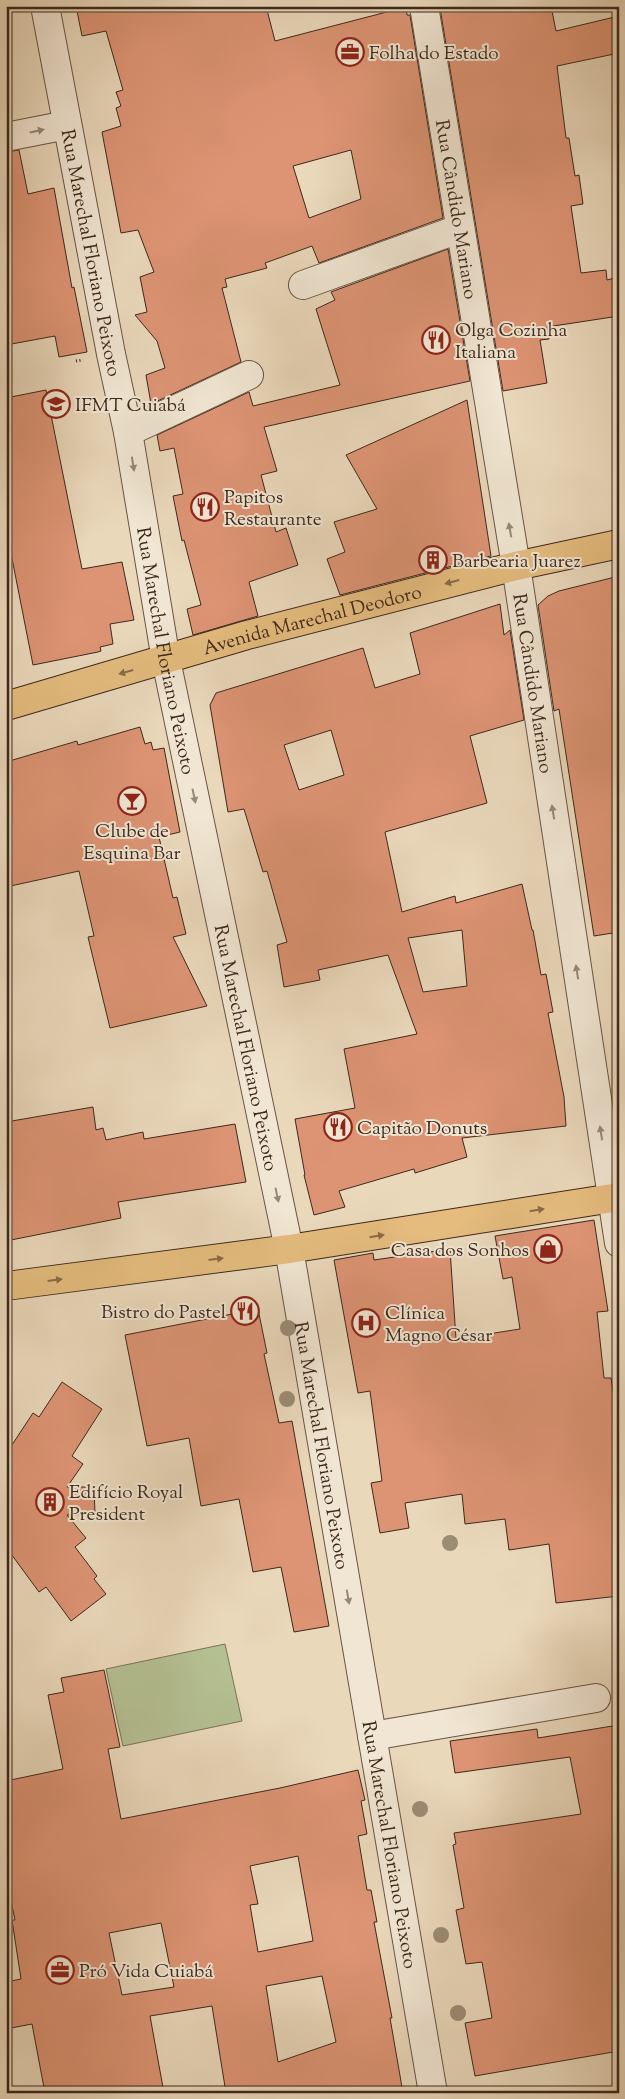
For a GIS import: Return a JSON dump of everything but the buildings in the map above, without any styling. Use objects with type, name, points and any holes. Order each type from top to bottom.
[{"type":"main road","name":"Avenida Marechal Deodoro","points":[[6,706],[248,635],[516,566],[619,544]]},
{"type":"main road","points":[[6,1286],[289,1249],[615,1198]]},
{"type":"street","name":"Rua Marechal Floriano Peixoto","points":[[45,6],[109,345],[128,432],[166,660],[289,1249],[433,2093]]},
{"type":"street","name":"Rua Cândido Mariano","points":[[424,6],[516,566],[615,1198],[619,1243]]},
{"type":"street","points":[[6,137],[68,124]]},
{"type":"street","points":[[303,285],[460,229]]},
{"type":"street","points":[[128,432],[248,375]]},
{"type":"street","points":[[372,1736],[596,1698]]},
{"type":"green space","points":[[225,1644],[242,1721],[123,1746],[106,1669]]},
{"type":"place","name":"Folha do Estado","points":[[350,52]]},
{"type":"place","name":"Olga Cozinha Italiana","points":[[436,340]]},
{"type":"place","name":"IFMT Cuiabá","points":[[56,404]]},
{"type":"place","name":"Papitos Restaurante","points":[[205,507]]},
{"type":"place","name":"Barbearia Juarez","points":[[433,560]]},
{"type":"place","name":"Clube de Esquina Bar","points":[[132,801]]},
{"type":"place","name":"Capitão Donuts","points":[[338,1127]]},
{"type":"place","name":"Casa dos Sonhos","points":[[548,1249]]},
{"type":"place","name":"Bistro do Pastel","points":[[245,1311]]},
{"type":"place","name":"Clínica Magno César","points":[[366,1323]]},
{"type":"place","name":"Edifício Royal President","points":[[50,1502]]},
{"type":"place","name":"Pró Vida Cuiabá","points":[[60,1970]]}]
